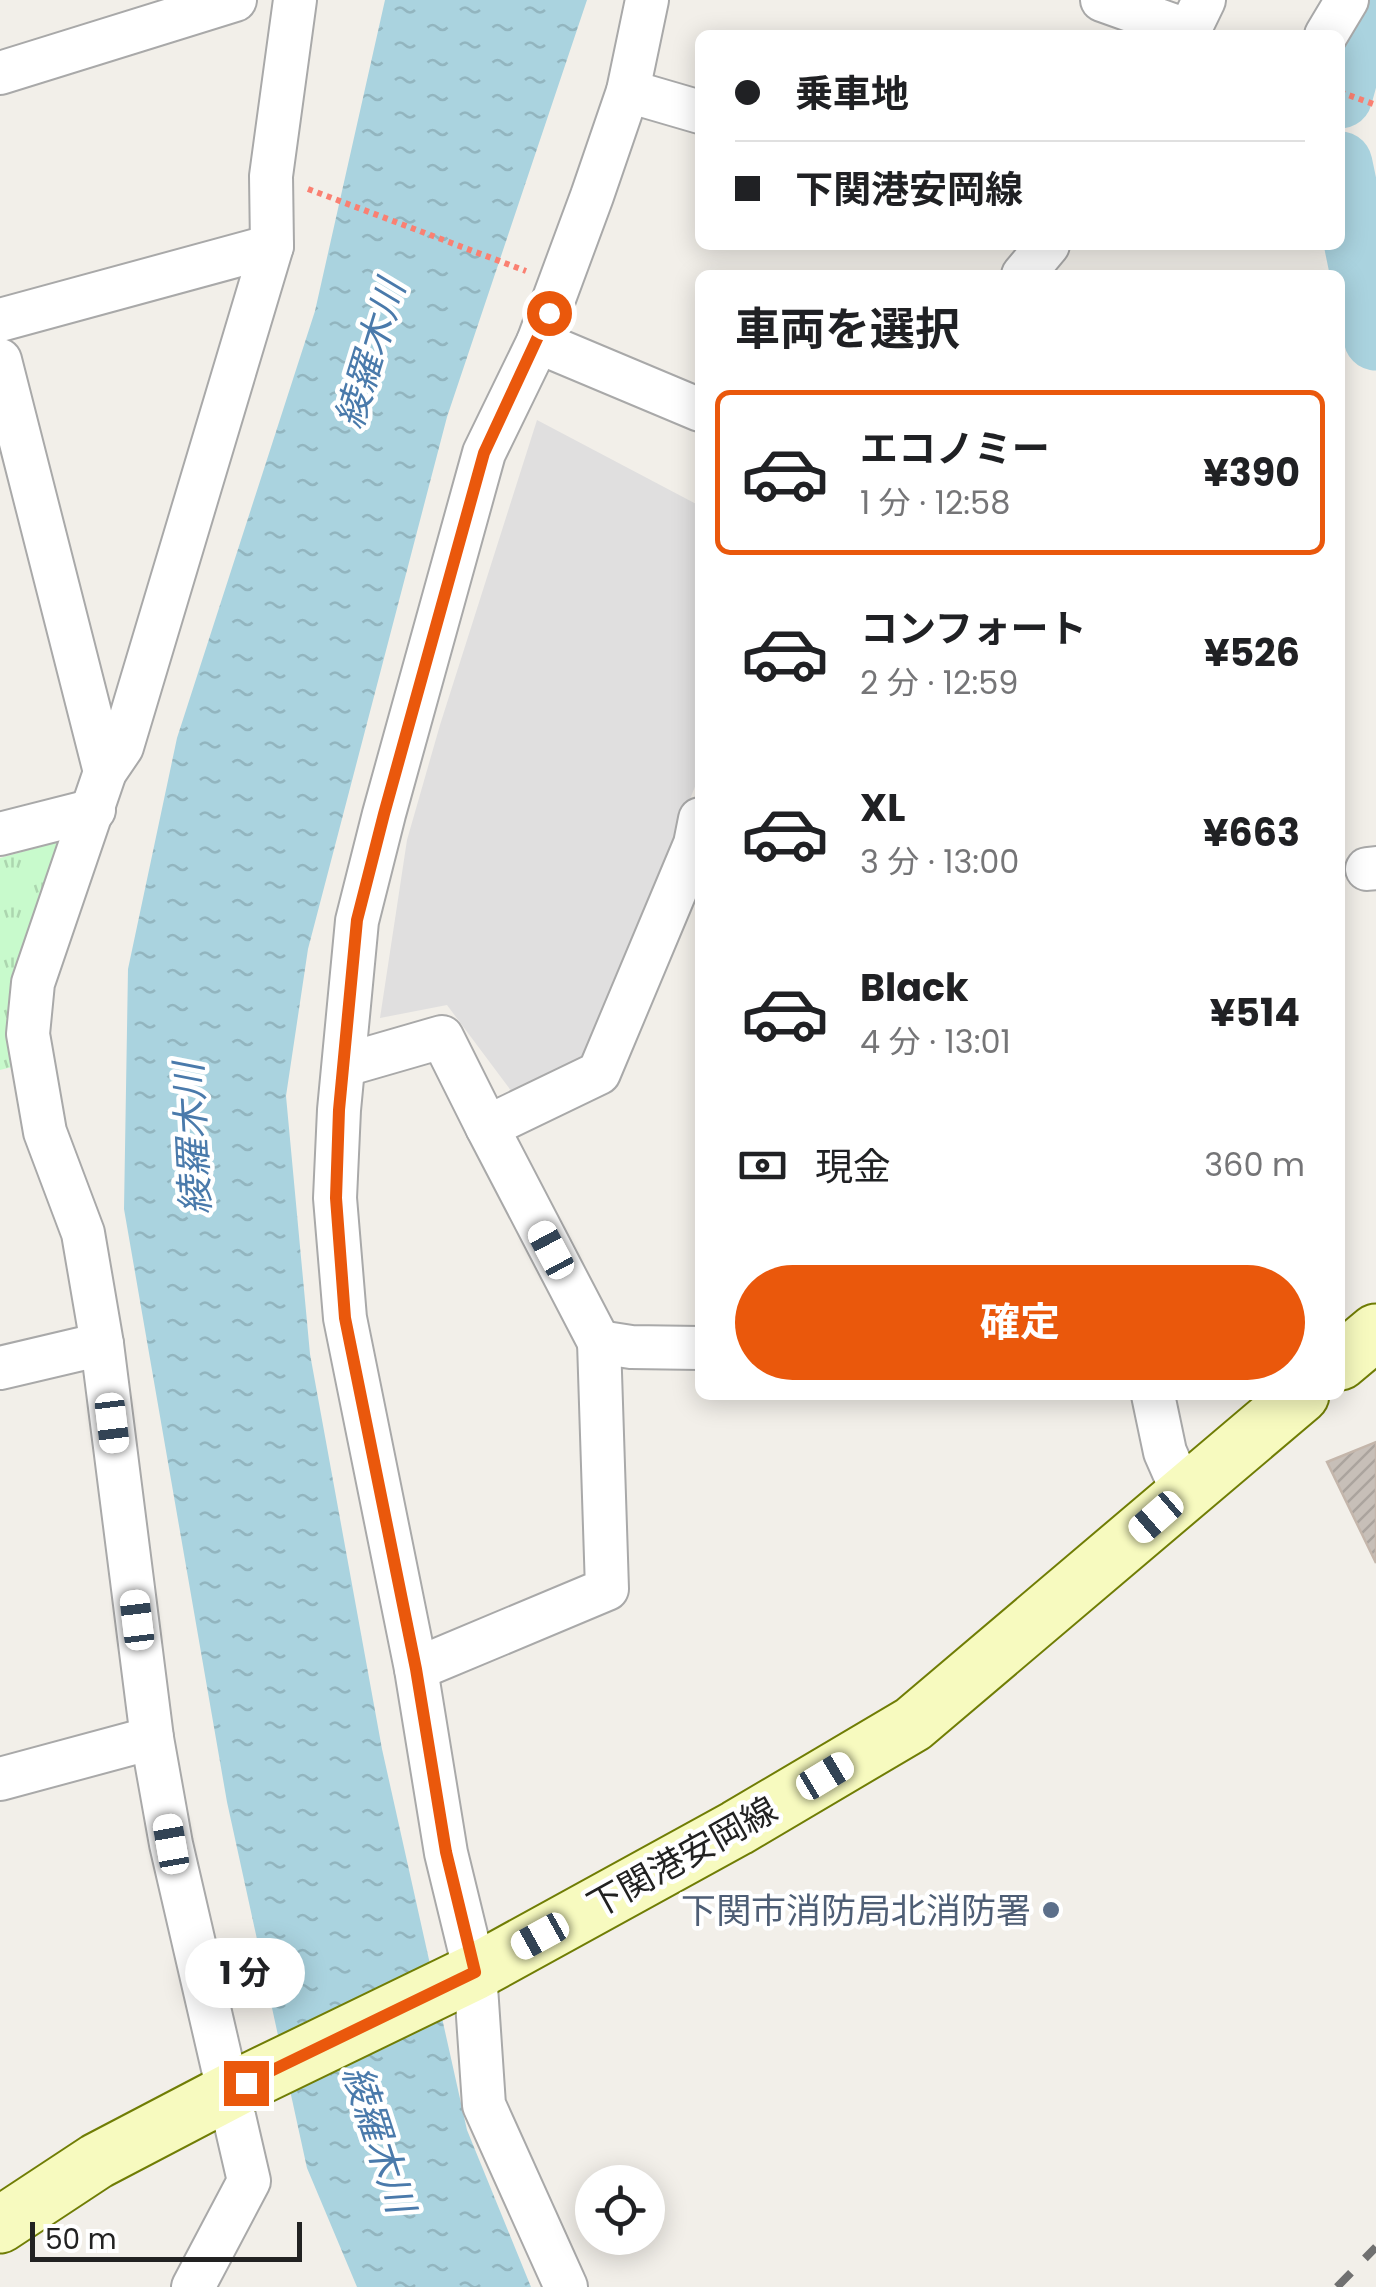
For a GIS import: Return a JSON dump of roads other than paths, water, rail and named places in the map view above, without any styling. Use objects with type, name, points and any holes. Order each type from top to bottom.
[{"type":"main road","points":[[1345,1358],[1376,1332]]},
{"type":"main road","name":"下関港安岡線","points":[[0,2225],[98,2161],[463,1978],[737,1828],[912,1724],[1294,1400]]},
{"type":"street","points":[[0,73],[235,0]]},
{"type":"street","points":[[193,2287],[249,2181],[238,2088],[171,1844],[152,1738],[102,1344],[83,1233],[45,1132],[28,1034],[33,983],[100,791],[122,746],[272,246],[271,176],[295,0]]},
{"type":"street","points":[[566,2287],[484,2104],[416,1669],[345,1318],[336,1198],[339,1110],[357,920],[484,453],[538,342],[560,284],[628,91],[647,0]]},
{"type":"street","points":[[1102,0],[1194,25]]},
{"type":"street","points":[[1329,30],[1347,0]]},
{"type":"street","points":[[628,91],[695,111]]},
{"type":"street","points":[[0,320],[272,246]]},
{"type":"street","points":[[1027,270],[1044,250]]},
{"type":"street","points":[[538,342],[695,408]]},
{"type":"street","points":[[0,360],[100,791]]},
{"type":"street","points":[[0,834],[100,791]]},
{"type":"street","points":[[486,1127],[599,1073],[695,844]]},
{"type":"street","points":[[345,1065],[442,1037],[600,1342],[607,1589],[416,1669]]},
{"type":"street","points":[[600,1342],[631,1347],[695,1348]]},
{"type":"street","points":[[0,1368],[102,1344]]},
{"type":"street","points":[[1154,1400],[1165,1452],[1183,1493]]},
{"type":"street","points":[[0,1779],[152,1738]]},
{"type":"water","name":"綾羅木川","points":[[385,0],[587,0],[447,417],[308,949],[286,1096],[310,1354],[382,1749],[467,2130],[531,2287],[357,2287],[307,2168],[227,1802],[124,1209],[128,969],[177,738],[315,311]]},
{"type":"waterway","points":[[1345,78],[1376,19]]},
{"type":"waterway","points":[[1345,188],[1376,338]]},
{"type":"railway","points":[[1337,2287],[1376,2247]]},
{"type":"place","name":"下関市消防局北消防署","points":[[1051,1910]]}]
